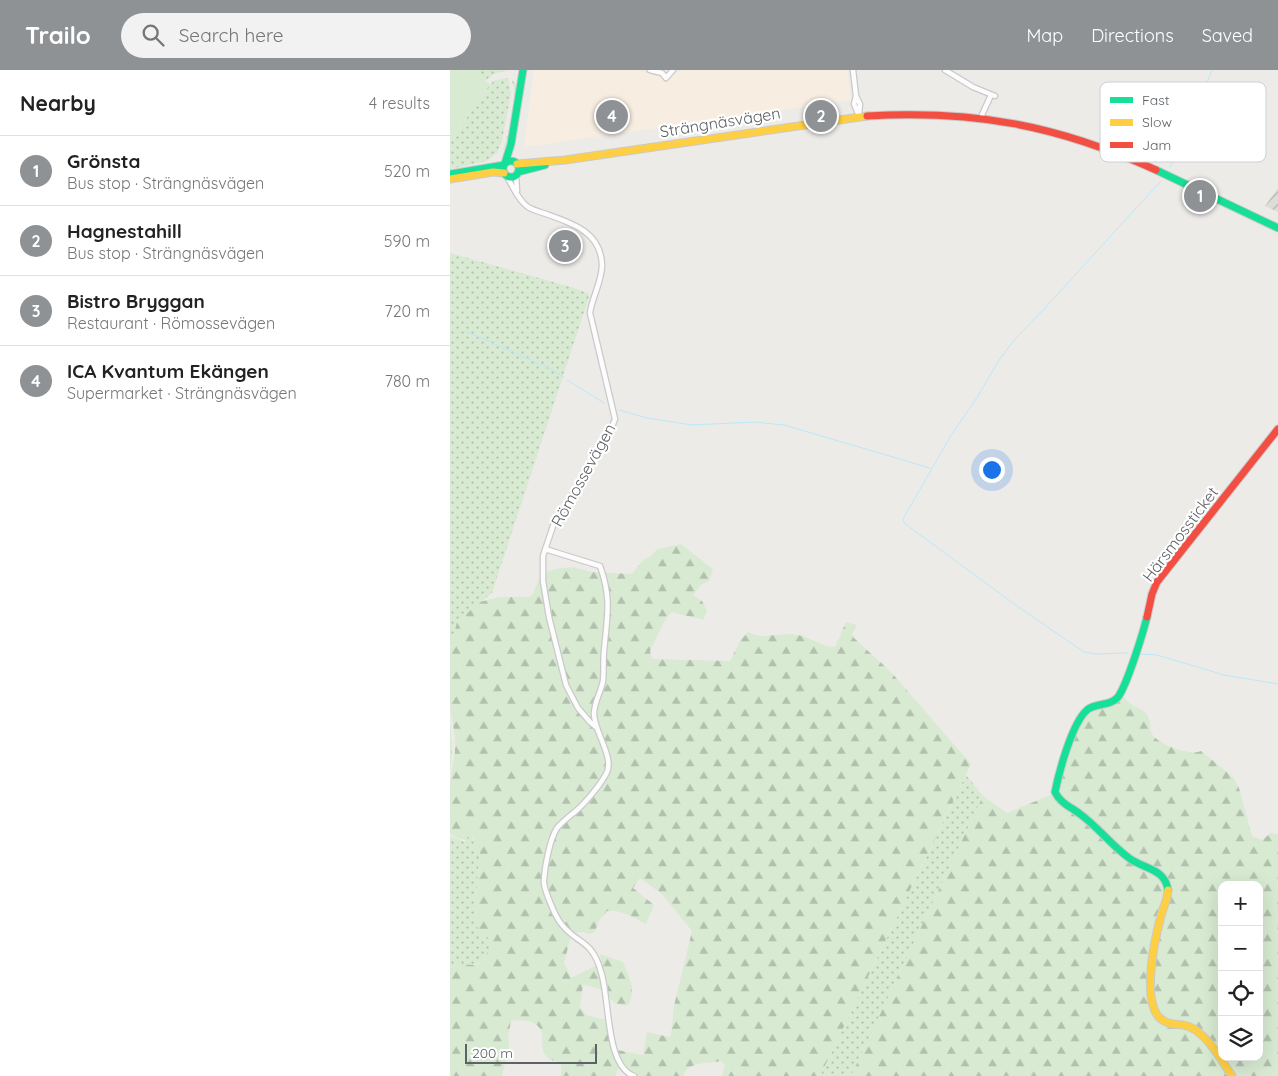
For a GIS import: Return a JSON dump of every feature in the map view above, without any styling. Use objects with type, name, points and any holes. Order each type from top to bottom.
[{"type":"street","points":[[505,174],[504,164],[511,144],[523,70]]},
{"type":"street","points":[[650,70],[662,73],[666,78],[673,70]]},
{"type":"street","points":[[853,70],[856,96],[860,104],[859,116]]},
{"type":"street","points":[[945,70],[973,87],[993,96],[981,117]]},
{"type":"street","name":"Strängnäsvägen","points":[[517,168],[859,116],[900,113],[981,117],[1039,128],[1100,147]]},
{"type":"street","points":[[511,144],[517,168],[516,186],[518,194]]},
{"type":"street","points":[[450,174],[504,164],[509,161],[517,168]]},
{"type":"street","name":"Strängnäsvägen","points":[[1136,162],[1278,228]]},
{"type":"street","points":[[450,179],[493,172],[512,177],[517,168]]},
{"type":"street","name":"Römossevägen","points":[[505,174],[528,207],[585,230],[594,240],[600,252],[601,271],[590,313],[615,419],[608,437],[559,516],[545,549],[543,566],[545,595],[566,685],[578,708],[596,727]]},
{"type":"street","name":"Härsmossticket","points":[[1232,1076],[1199,1033],[1184,1025],[1168,1024],[1160,1018],[1152,1005],[1150,984],[1160,920],[1168,896],[1166,880],[1157,872],[1134,863],[1082,815],[1058,799],[1055,792],[1082,715],[1092,706],[1108,705],[1118,697],[1122,690],[1145,624],[1152,594],[1157,582],[1278,429]]},
{"type":"street","points":[[545,549],[600,566],[606,582],[608,597],[603,680],[595,708],[596,727],[609,762],[607,771],[581,806],[557,829],[551,843],[544,880],[553,910],[561,925],[590,949],[597,960],[605,983],[613,1041],[618,1059],[623,1069],[634,1076]]},
{"type":"shaded area","points":[[534,70],[635,70],[655,75],[688,70],[847,70],[851,100],[524,147]]},
{"type":"shaded area","points":[[1278,188],[1278,212],[1265,206]]},
{"type":"green space","points":[[450,70],[476,70],[476,75],[490,84],[450,142]]},
{"type":"green space","points":[[476,70],[509,70],[494,74],[485,81],[476,75]]},
{"type":"green space","points":[[508,78],[511,93],[502,141],[497,153],[487,161],[450,169],[450,142],[490,84],[495,80]]},
{"type":"green space","points":[[512,79],[517,85],[507,150],[503,150],[513,105],[514,91]]},
{"type":"green space","points":[[450,253],[571,287],[588,293],[589,297],[492,593],[457,622],[450,649]]},
{"type":"green space","points":[[681,544],[713,569],[709,581],[701,585],[693,595],[702,601],[707,611],[703,620],[672,612],[666,618],[650,651],[652,659],[730,661],[740,641],[748,632],[760,636],[798,635],[830,647],[835,647],[846,622],[857,625],[852,634],[854,638],[891,672],[971,764],[820,1076],[722,1076],[725,1065],[721,1061],[694,1065],[683,1076],[628,1076],[619,1069],[616,1076],[561,1076],[561,1063],[549,1059],[543,1051],[540,1029],[534,1023],[520,1020],[511,1021],[508,1036],[509,1047],[502,1076],[450,1076],[450,964],[477,965],[483,961],[492,943],[489,938],[480,933],[476,919],[480,852],[474,846],[474,836],[469,834],[466,840],[450,834],[450,781],[455,751],[455,736],[450,708],[450,649],[457,622],[480,602],[499,597],[529,597],[533,594],[539,579],[548,571],[573,567],[592,572],[632,574],[643,560],[651,556],[657,549]],"holes":[[[640,878],[662,894],[692,931],[674,1006],[671,1036],[647,1032],[643,1055],[612,1049],[607,1020],[586,1015],[580,1007],[583,984],[605,993],[596,963],[595,966],[571,978],[564,963],[570,940],[575,933],[583,932],[589,934],[595,932],[598,922],[607,911],[622,913],[646,924],[654,905],[633,888]]]},
{"type":"green space","points":[[1120,695],[1148,716],[1151,732],[1161,742],[1183,751],[1201,751],[1233,777],[1239,788],[1252,836],[1262,840],[1271,833],[1278,834],[1278,1076],[1234,1076],[1222,1061],[1263,1061],[1263,881],[1218,881],[1218,1057],[1196,1030],[1171,1023],[1157,1013],[1150,985],[1166,902],[1167,880],[1136,863],[1058,795],[1056,790],[1082,716]]},
{"type":"green space","points":[[450,719],[452,751],[450,773]]},
{"type":"green space","points":[[966,775],[983,796],[851,1076],[820,1076]]},
{"type":"green space","points":[[1053,794],[1080,816],[1129,862],[1160,876],[1166,887],[1147,991],[1165,1025],[1184,1027],[1198,1036],[1210,1048],[1230,1076],[851,1076],[983,796],[1007,813]]},
{"type":"green space","points":[[469,834],[473,836],[474,846],[480,852],[476,919],[480,933],[489,938],[492,943],[486,957],[481,962],[467,965],[450,964],[450,836],[465,842]]},
{"type":"green space","points":[[600,954],[623,962],[632,989],[631,1000],[628,1005],[618,1004],[610,998]]},
{"type":"waterway","points":[[1207,82],[1212,70]]},
{"type":"waterway","points":[[1170,167],[1173,162]]},
{"type":"waterway","points":[[1128,653],[1096,654],[1084,652],[1017,606],[904,523],[903,519],[950,437],[978,396],[999,360],[1015,339],[1161,181]]},
{"type":"waterway","points":[[465,331],[549,368],[564,377]]},
{"type":"waterway","points":[[567,380],[604,403]]},
{"type":"waterway","points":[[619,410],[647,418],[692,425],[754,422],[784,425],[930,468]]},
{"type":"waterway","points":[[1138,654],[1157,655],[1224,675],[1278,684]]},
{"type":"traffic: fast","points":[[505,163],[511,144],[523,70]]},
{"type":"traffic: fast","points":[[508,161],[514,161],[519,166],[519,169],[517,175],[508,177],[503,172],[503,166],[508,161]]},
{"type":"traffic: fast","points":[[450,174],[504,165]]},
{"type":"traffic: fast","points":[[518,172],[545,165]]},
{"type":"traffic: fast","points":[[1156,170],[1278,228]]},
{"type":"traffic: fast","points":[[1147,617],[1122,691],[1115,700],[1087,710],[1076,725],[1063,761],[1055,792],[1063,802],[1087,819],[1122,853],[1163,877],[1168,890]]},
{"type":"traffic: slow","points":[[517,164],[565,160],[867,116]]},
{"type":"traffic: slow","points":[[450,179],[493,172],[504,173]]},
{"type":"traffic: slow","points":[[1168,890],[1158,926],[1151,972],[1150,988],[1156,1014],[1164,1021],[1184,1025],[1197,1031],[1214,1049],[1232,1076]]},
{"type":"traffic: jam","points":[[867,116],[944,116],[980,119],[1050,132],[1100,148]]},
{"type":"traffic: jam","points":[[1137,162],[1156,170]]},
{"type":"traffic: jam","points":[[1147,617],[1152,594],[1157,582],[1278,429]]},
{"type":"place","name":"ICA Kvantum Ekängen","points":[[612,116]]},
{"type":"place","name":"Hagnestahill","points":[[821,116]]},
{"type":"place","name":"Grönsta","points":[[1200,196]]},
{"type":"place","name":"Bistro Bryggan","points":[[565,246]]}]
